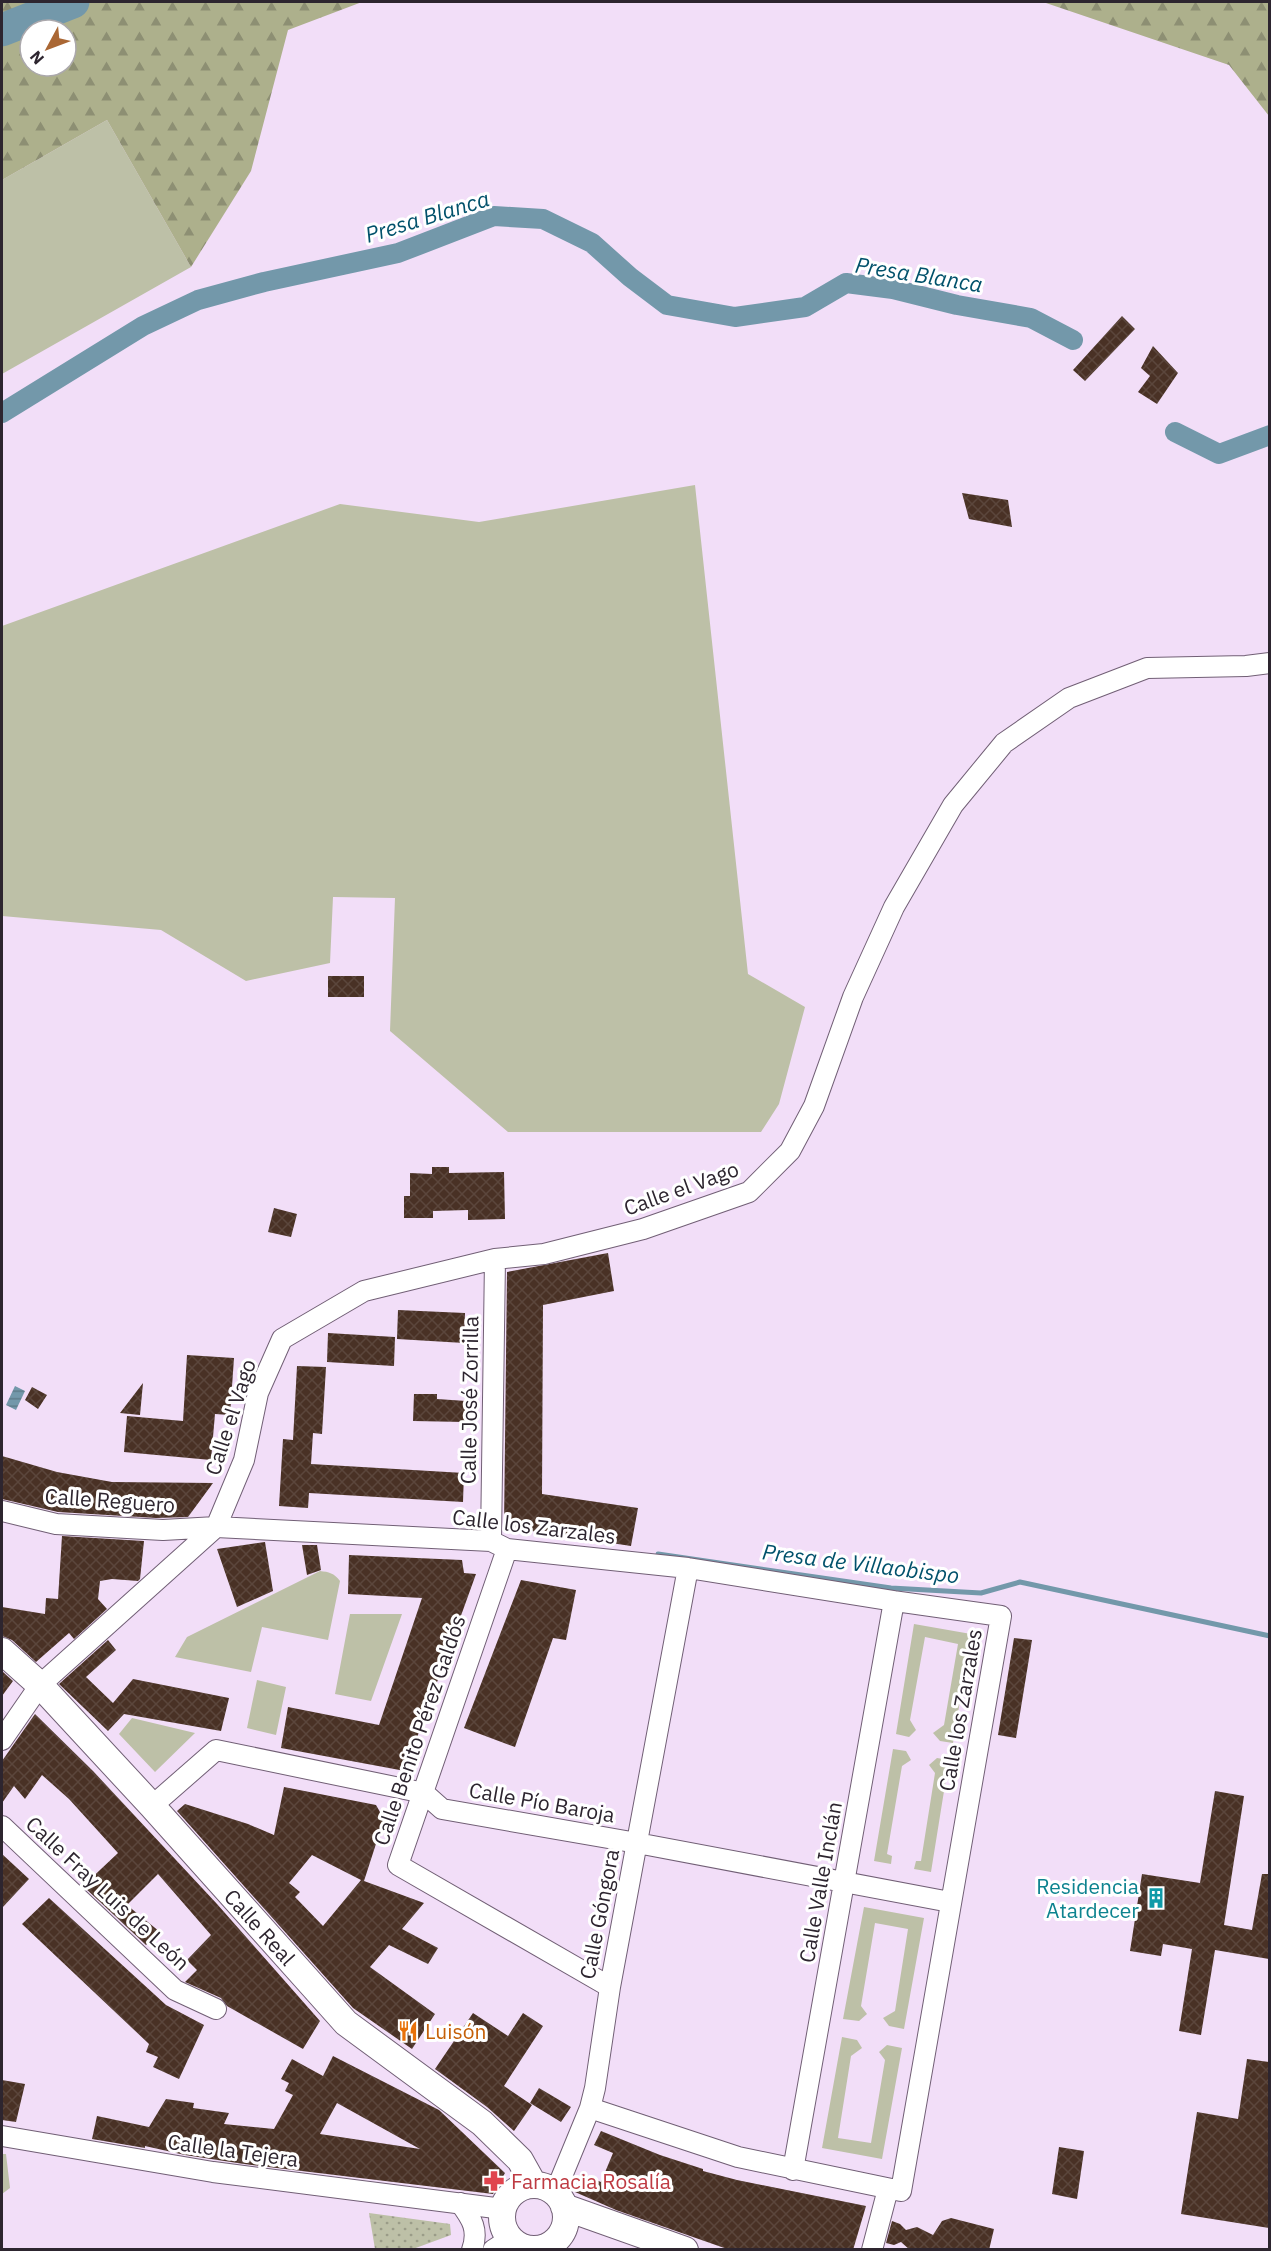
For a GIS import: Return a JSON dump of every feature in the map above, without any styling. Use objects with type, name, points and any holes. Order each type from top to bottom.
[{"type":"street","name":"Calle el Vago","points":[[2,1740],[40,1685],[216,1527],[244,1460],[258,1392],[282,1339],[364,1290],[495,1259],[544,1254],[643,1229],[749,1192],[790,1151],[814,1106],[853,997],[894,907],[953,805],[1004,744],[1069,698],[1147,668],[1269,663]]},
{"type":"street","name":"Calle José Zorrilla","points":[[495,1259],[499,1545]]},
{"type":"street","name":"Calle Reguero","points":[[2,1511],[56,1524],[164,1530],[216,1527]]},
{"type":"street","name":"Calle los Zarzales","points":[[216,1527],[499,1545],[688,1568],[1001,1616],[901,2191],[888,2189]]},
{"type":"street","name":"Calle Benito Pérez Galdós","points":[[499,1545],[424,1793],[398,1865],[610,1987]]},
{"type":"street","name":"Calle Góngora","points":[[551,2195],[590,2108],[595,2088],[610,1987],[688,1568]]},
{"type":"street","name":"Calle Valle Inclán","points":[[793,2170],[894,1601]]},
{"type":"street","name":"Calle Real","points":[[2,1651],[40,1685],[152,1806],[346,2023],[482,2123],[520,2160],[551,2195]]},
{"type":"street","name":"Calle Pío Baroja","points":[[152,1806],[216,1750],[424,1793],[441,1809],[950,1902]]},
{"type":"street","name":"Calle Fray Luis de León","points":[[2,1826],[175,1990],[216,2008]]},
{"type":"street","points":[[590,2108],[738,2157],[888,2189],[872,2250]]},
{"type":"street","name":"Calle la Tejera","points":[[2,2136],[213,2172],[503,2209]]},
{"type":"street","points":[[551,2195],[566,2218],[564,2229],[558,2238],[550,2245],[540,2249],[510,2246],[504,2230],[503,2209],[507,2199],[524,2187],[551,2195],[685,2250]]},
{"type":"street","points":[[460,2203],[474,2221],[476,2238],[472,2250]]},
{"type":"green space","points":[[2,2],[362,2],[288,30],[251,171],[191,267],[107,120],[2,180]]},
{"type":"green space","points":[[1043,2],[1269,2],[1269,116],[1229,65]]},
{"type":"green space","points":[[107,120],[191,267],[2,374],[2,180]]},
{"type":"green space","points":[[695,485],[748,974],[805,1007],[779,1104],[761,1132],[508,1132],[390,1031],[395,898],[333,897],[330,963],[246,981],[161,930],[2,916],[2,626],[340,504],[479,522]]},
{"type":"green space","points":[[320,1571],[331,1573],[340,1581],[328,1640],[262,1627],[251,1672],[175,1657],[187,1637]]},
{"type":"green space","points":[[350,1614],[402,1614],[371,1701],[335,1694]]},
{"type":"green space","points":[[914,1624],[971,1634],[953,1743],[940,1741],[933,1733],[944,1725],[958,1644],[925,1637],[910,1720],[916,1730],[909,1737],[896,1734]]},
{"type":"green space","points":[[257,1680],[286,1687],[276,1735],[247,1728]]},
{"type":"green space","points":[[132,1718],[195,1733],[155,1772],[119,1734]]},
{"type":"green space","points":[[893,1749],[906,1751],[911,1760],[902,1766],[887,1854],[892,1856],[891,1864],[874,1861]]},
{"type":"green space","points":[[937,1758],[949,1760],[931,1872],[914,1869],[916,1861],[921,1861],[935,1773],[929,1765]]},
{"type":"green space","points":[[864,1907],[924,1918],[904,2029],[889,2026],[883,2018],[895,2011],[908,1929],[875,1923],[861,2006],[867,2014],[859,2021],[843,2019]]},
{"type":"green space","points":[[842,2037],[857,2040],[862,2048],[851,2056],[838,2138],[871,2143],[885,2060],[879,2052],[887,2045],[902,2048],[882,2159],[822,2148]]},
{"type":"green space","points":[[2,2154],[6,2154],[10,2188],[2,2194]]},
{"type":"green space","points":[[369,2213],[450,2224],[451,2235],[413,2249],[375,2249]]},
{"type":"water","points":[[15,1386],[25,1391],[16,1410],[6,1405]]},
{"type":"building","points":[[1122,316],[1135,329],[1085,381],[1073,370]]},
{"type":"building","points":[[1153,346],[1178,373],[1157,404],[1138,392],[1150,376],[1141,368]]},
{"type":"building","points":[[962,493],[1008,500],[1012,527],[969,519]]},
{"type":"building","points":[[328,976],[364,976],[364,997],[328,997]]},
{"type":"building","points":[[432,1167],[449,1167],[449,1173],[504,1172],[505,1219],[468,1220],[468,1210],[433,1211],[433,1218],[404,1218],[404,1196],[410,1196],[410,1173],[432,1174]]},
{"type":"building","points":[[274,1208],[297,1214],[291,1237],[268,1232]]},
{"type":"building","points":[[608,1253],[614,1291],[543,1305],[542,1494],[638,1508],[631,1546],[504,1527],[507,1272]]},
{"type":"building","points":[[398,1310],[465,1313],[464,1343],[397,1339]]},
{"type":"building","points":[[328,1333],[395,1337],[394,1366],[327,1362]]},
{"type":"building","points":[[187,1355],[234,1358],[230,1415],[215,1414],[211,1460],[124,1452],[127,1416],[183,1421]]},
{"type":"building","points":[[297,1366],[326,1367],[322,1434],[313,1433],[311,1464],[464,1473],[463,1502],[309,1493],[308,1508],[279,1506],[283,1439],[293,1440]]},
{"type":"building","points":[[143,1383],[140,1415],[120,1413]]},
{"type":"building","points":[[32,1387],[47,1395],[38,1409],[25,1400]]},
{"type":"building","points":[[414,1394],[437,1394],[437,1399],[466,1401],[465,1422],[413,1421]]},
{"type":"building","points":[[2,1456],[57,1472],[112,1482],[213,1483],[188,1517],[156,1518],[58,1512],[2,1499]]},
{"type":"building","points":[[62,1536],[144,1541],[140,1579],[138,1581],[112,1579],[100,1581],[98,1599],[107,1609],[74,1639],[69,1633],[36,1662],[12,1640],[2,1636],[2,1607],[45,1614],[46,1598],[58,1599]]},
{"type":"building","points":[[265,1542],[273,1591],[237,1607],[217,1549]]},
{"type":"building","points":[[302,1545],[317,1545],[321,1570],[307,1575]]},
{"type":"building","points":[[349,1555],[462,1560],[464,1573],[476,1574],[405,1771],[281,1748],[288,1707],[379,1725],[422,1598],[348,1594]]},
{"type":"building","points":[[521,1580],[576,1590],[566,1640],[553,1638],[515,1747],[464,1728]]},
{"type":"building","points":[[1014,1638],[1032,1640],[1016,1738],[998,1735]]},
{"type":"building","points":[[108,1640],[116,1650],[86,1677],[113,1703],[133,1679],[229,1698],[221,1731],[124,1714],[108,1731],[59,1684]]},
{"type":"building","points":[[2,1671],[13,1681],[2,1696]]},
{"type":"building","points":[[35,1714],[93,1771],[217,1904],[320,2021],[303,2049],[227,2006],[221,1998],[185,1982],[197,1970],[187,1960],[211,1935],[158,1874],[127,1905],[160,1932],[146,1945],[83,1886],[118,1853],[69,1799],[42,1775],[25,1799],[14,1786],[2,1803],[2,1761]]},
{"type":"building","points":[[284,1787],[376,1805],[384,1819],[364,1881],[424,1903],[402,1929],[438,1948],[428,1964],[389,1945],[370,1967],[435,2014],[412,2049],[353,2008],[177,1811],[185,1804],[248,1824],[274,1835]],"holes":[[[312,1855],[361,1880],[323,1926],[295,1897],[300,1892],[289,1883]]]},
{"type":"building","name":"Residencia Atardecer","points":[[1215,1791],[1244,1796],[1224,1925],[1252,1930],[1262,1874],[1269,1874],[1269,1959],[1215,1950],[1201,2035],[1179,2031],[1192,1949],[1163,1944],[1161,1956],[1130,1951],[1142,1874],[1200,1883]]},
{"type":"building","points":[[2,1854],[29,1879],[2,1908]]},
{"type":"building","points":[[49,1898],[166,2005],[204,2025],[179,2079],[153,2067],[158,2057],[146,2052],[149,2044],[22,1924]]},
{"type":"building","points":[[473,2013],[508,2036],[523,2013],[543,2026],[504,2086],[532,2105],[514,2131],[487,2107],[435,2069]]},
{"type":"building","points":[[333,2056],[439,2110],[505,2173],[493,2194],[244,2164],[92,2139],[97,2116],[149,2127],[166,2099],[194,2103],[193,2108],[229,2113],[224,2124],[274,2129],[293,2095],[285,2091],[289,2083],[281,2079],[292,2059],[323,2076]],"holes":[[[337,2103],[420,2149],[320,2134]]]},
{"type":"building","points":[[1247,2059],[1269,2062],[1269,2228],[1181,2214],[1197,2112],[1238,2119]]},
{"type":"building","points":[[2,2080],[25,2084],[16,2122],[2,2120]]},
{"type":"building","points":[[539,2088],[571,2107],[561,2122],[530,2103]]},
{"type":"building","points":[[601,2131],[660,2155],[703,2169],[703,2171],[866,2206],[853,2250],[730,2250],[616,2210],[575,2192],[581,2174],[601,2182],[613,2153],[594,2145]]},
{"type":"building","points":[[1059,2147],[1084,2151],[1077,2199],[1052,2194]]},
{"type":"building","points":[[951,2218],[994,2229],[989,2250],[910,2250],[901,2242],[894,2245],[886,2243],[892,2221],[900,2224],[906,2230],[917,2227],[933,2235],[942,2221]]},
{"type":"waterway","points":[[2,30],[73,2]]},
{"type":"waterway","name":"Presa Blanca","points":[[2,413],[143,326],[198,300],[264,282],[398,253],[494,216],[543,219],[592,243],[630,277],[667,305],[735,317],[805,307],[846,283],[893,289],[957,305],[1031,318],[1073,340]]},
{"type":"waterway","name":"Presa Blanca","points":[[1175,432],[1219,454],[1270,435]]},
{"type":"waterway","name":"Presa de Villaobispo","points":[[658,1554],[891,1588],[981,1593],[1020,1582],[1270,1636]]},
{"type":"place","name":"Residencia Atardecer","points":[[1156,1898]]},
{"type":"place","name":"Luisón","points":[[408,2031]]},
{"type":"place","name":"Farmacia Rosalía","points":[[494,2181]]}]
